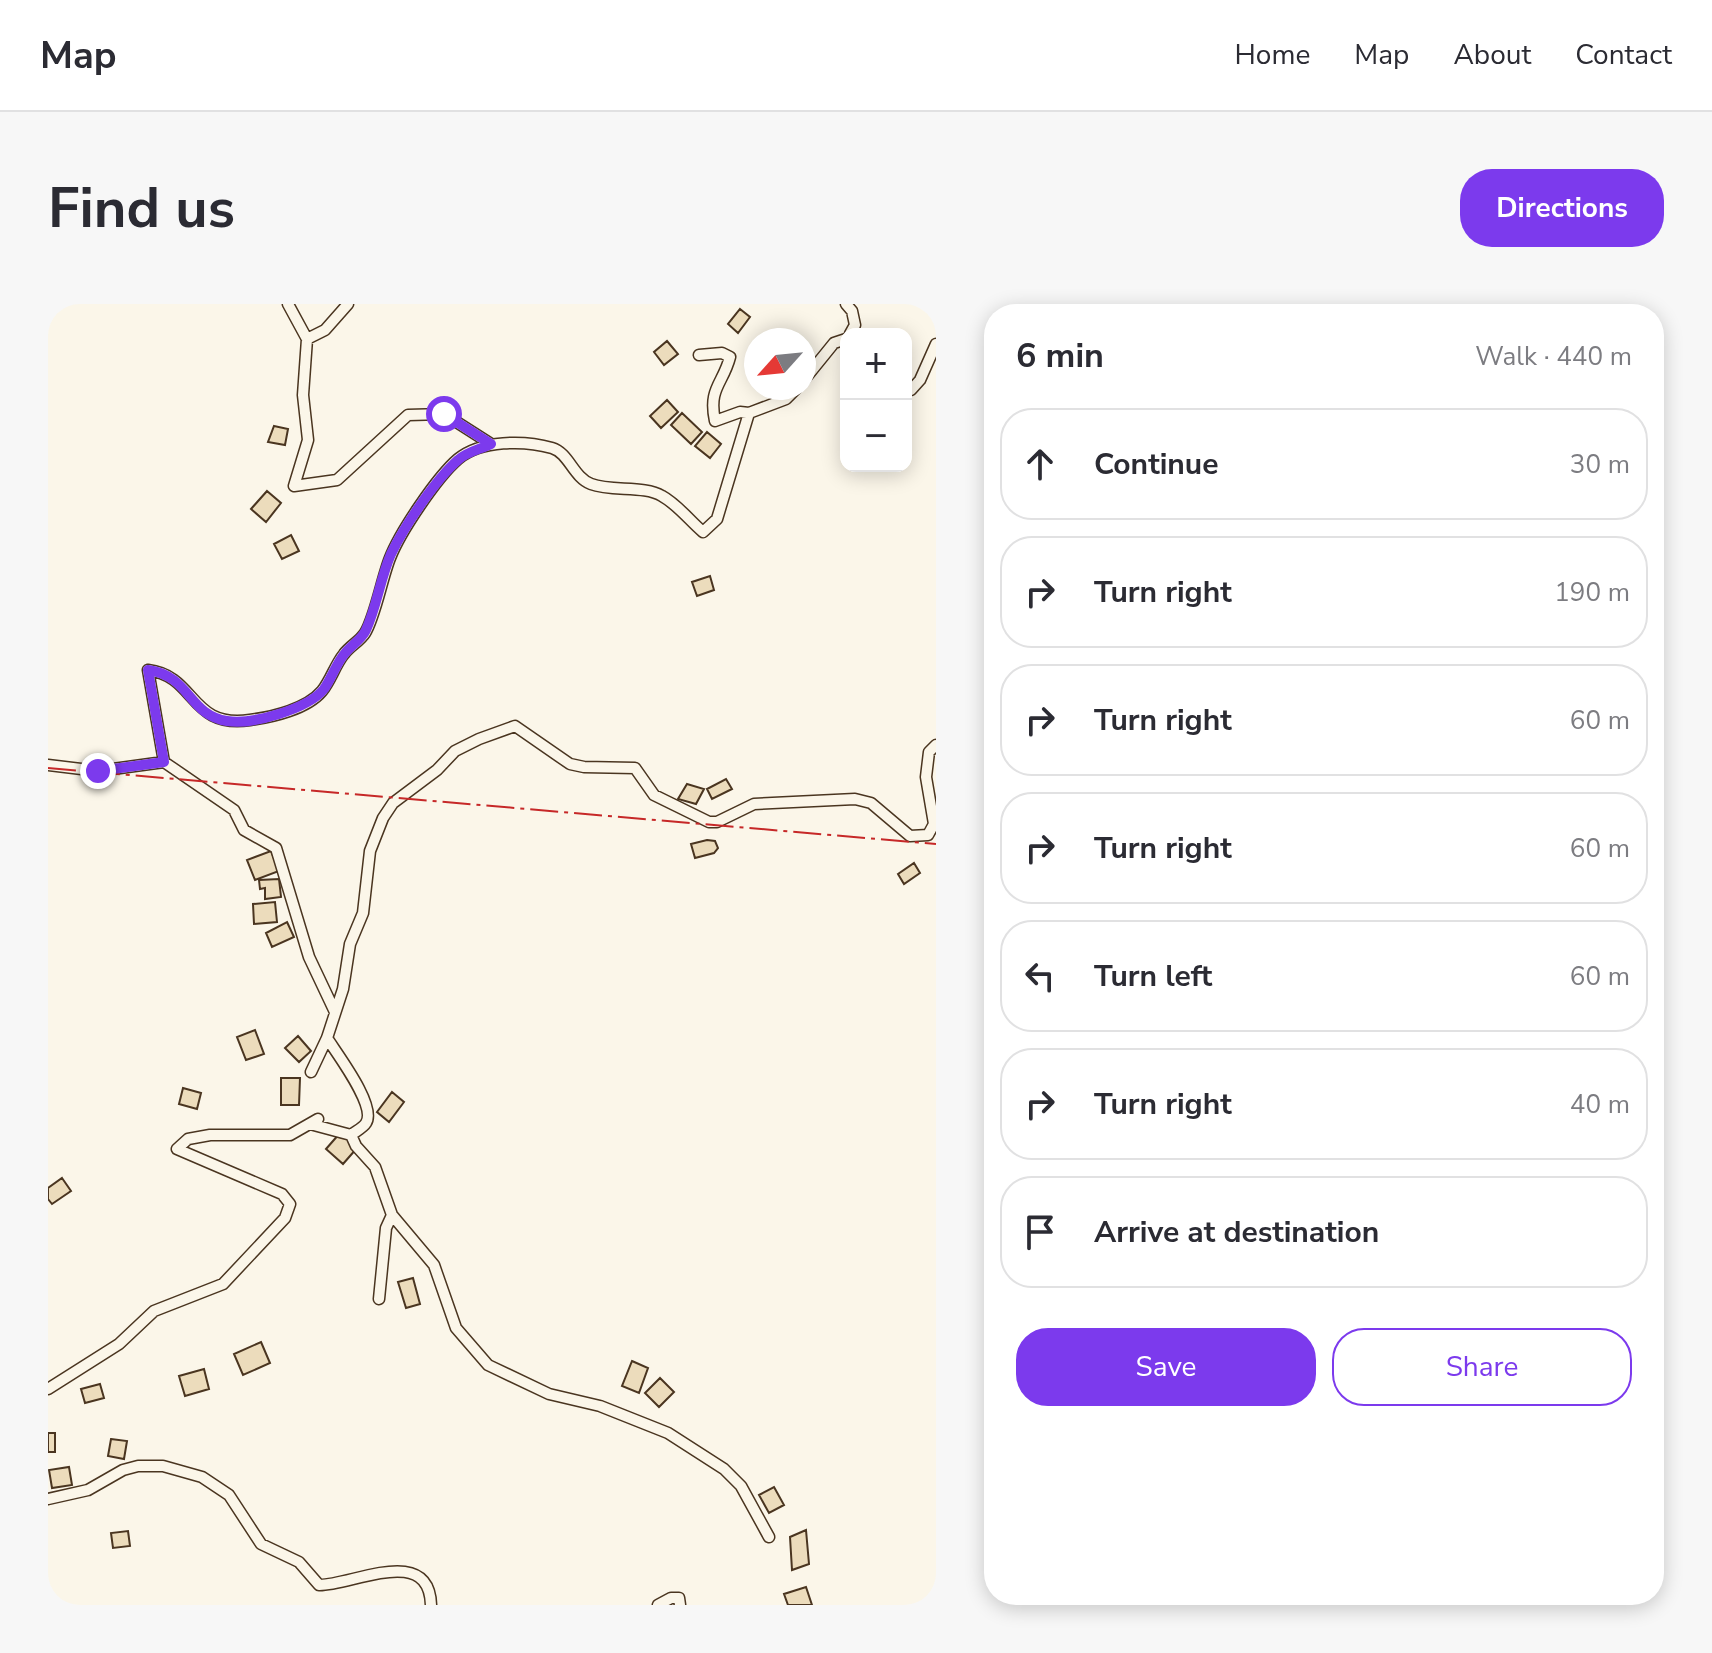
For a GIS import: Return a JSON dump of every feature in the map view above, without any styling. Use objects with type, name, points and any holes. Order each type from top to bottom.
[{"type":"street","points":[[288,304],[307,339],[303,395],[308,440],[294,486],[337,480],[408,415],[444,414],[491,444],[555,449],[567,460],[574,473],[589,483],[662,495],[703,532],[717,519],[749,413]]},
{"type":"street","points":[[307,339],[325,330],[348,304]]},
{"type":"street","points":[[846,304],[852,311],[853,328]]},
{"type":"street","points":[[816,365],[834,343],[840,341]]},
{"type":"street","points":[[912,389],[920,380],[936,344]]},
{"type":"street","points":[[699,355],[722,353],[730,357],[715,386],[712,408],[715,421],[783,400]]},
{"type":"street","points":[[164,762],[148,670],[165,672],[181,684],[207,714],[227,721],[250,721],[292,710],[316,697],[324,690],[344,654],[365,633],[390,556],[412,515],[459,458],[491,444]]},
{"type":"street","points":[[311,1072],[327,1038],[343,989],[350,944],[363,913],[370,851],[383,818],[393,803],[437,770],[455,751],[515,726],[570,764],[635,768],[654,795],[709,822],[717,822],[754,804],[855,799],[871,803],[910,836],[917,838],[928,835],[934,824],[926,777],[934,750]]},
{"type":"street","points":[[48,765],[98,771],[164,762],[234,810],[244,830],[276,848],[309,957],[335,1012]]},
{"type":"street","points":[[327,1038],[369,1111],[365,1124],[351,1135]]},
{"type":"street","points":[[48,1389],[119,1344],[154,1311],[223,1284],[285,1218],[290,1204],[282,1194],[177,1149],[188,1139],[210,1135],[290,1135],[314,1121],[351,1135],[356,1146],[375,1167],[392,1215],[434,1265],[456,1328],[488,1365],[549,1394],[600,1406],[668,1433],[724,1469],[741,1486],[769,1537]]},
{"type":"street","points":[[379,1299],[386,1228],[392,1215]]},
{"type":"street","points":[[48,1499],[88,1490],[123,1470],[138,1466],[163,1466],[202,1477],[229,1495],[261,1544],[299,1562],[319,1585],[330,1585],[359,1575],[404,1572],[422,1580],[430,1589],[431,1605]]},
{"type":"street","points":[[658,1605],[671,1598],[679,1598],[680,1605]]},
{"type":"building","points":[[740,309],[750,317],[738,333],[728,324]]},
{"type":"building","points":[[667,341],[678,354],[664,365],[654,352]]},
{"type":"building","points":[[667,400],[678,412],[661,428],[650,416]]},
{"type":"building","points":[[682,413],[702,432],[691,444],[671,425]]},
{"type":"building","points":[[274,426],[288,429],[285,445],[268,442]]},
{"type":"building","points":[[707,432],[721,444],[710,458],[695,446]]},
{"type":"building","points":[[267,491],[281,503],[266,522],[251,509]]},
{"type":"building","points":[[291,535],[299,551],[282,559],[274,544]]},
{"type":"building","points":[[710,576],[714,590],[697,596],[692,582]]},
{"type":"building","points":[[726,779],[732,789],[712,799],[707,789]]},
{"type":"building","points":[[687,784],[704,789],[696,804],[678,799]]},
{"type":"building","points":[[715,841],[718,848],[714,853],[695,858],[691,844]]},
{"type":"building","points":[[271,851],[279,871],[255,880],[247,860]]},
{"type":"building","points":[[914,863],[920,873],[904,884],[898,874]]},
{"type":"building","points":[[279,879],[281,897],[265,899],[265,888],[260,889],[259,880]]},
{"type":"building","points":[[275,902],[277,922],[254,924],[253,904]]},
{"type":"building","points":[[287,922],[294,937],[272,947],[266,933]]},
{"type":"building","points":[[255,1030],[264,1054],[246,1060],[237,1037]]},
{"type":"building","points":[[298,1036],[311,1051],[299,1062],[285,1048]]},
{"type":"building","points":[[281,1078],[300,1078],[299,1105],[281,1105]]},
{"type":"building","points":[[183,1088],[201,1093],[197,1109],[179,1104]]},
{"type":"building","points":[[392,1092],[404,1102],[389,1122],[377,1112]]},
{"type":"building","points":[[340,1133],[357,1148],[343,1164],[326,1149]]},
{"type":"building","points":[[62,1178],[71,1191],[52,1204],[48,1199],[48,1188]]},
{"type":"building","points":[[413,1278],[420,1304],[406,1308],[398,1282]]},
{"type":"building","points":[[261,1342],[270,1363],[243,1375],[234,1354]]},
{"type":"building","points":[[632,1361],[648,1368],[639,1393],[622,1386]]},
{"type":"building","points":[[204,1369],[209,1389],[185,1396],[179,1376]]},
{"type":"building","points":[[660,1378],[674,1392],[659,1407],[645,1393]]},
{"type":"building","points":[[100,1384],[104,1398],[85,1403],[81,1389]]},
{"type":"building","points":[[48,1433],[55,1433],[55,1452],[48,1452]]},
{"type":"building","points":[[111,1439],[127,1441],[124,1459],[108,1456]]},
{"type":"building","points":[[69,1467],[72,1485],[52,1488],[49,1470]]},
{"type":"building","points":[[774,1487],[784,1505],[769,1513],[759,1495]]},
{"type":"building","points":[[806,1530],[809,1564],[792,1570],[790,1537]]},
{"type":"building","points":[[128,1531],[130,1546],[113,1548],[111,1533]]},
{"type":"building","points":[[806,1587],[812,1605],[788,1605],[784,1594]]},
{"type":"power","points":[[48,768],[936,844]]},
{"type":"route","points":[[98,771],[164,762],[148,670],[165,672],[181,684],[207,714],[227,721],[250,721],[292,710],[324,690],[344,654],[365,633],[390,556],[412,515],[459,458],[491,444],[444,414]]}]
